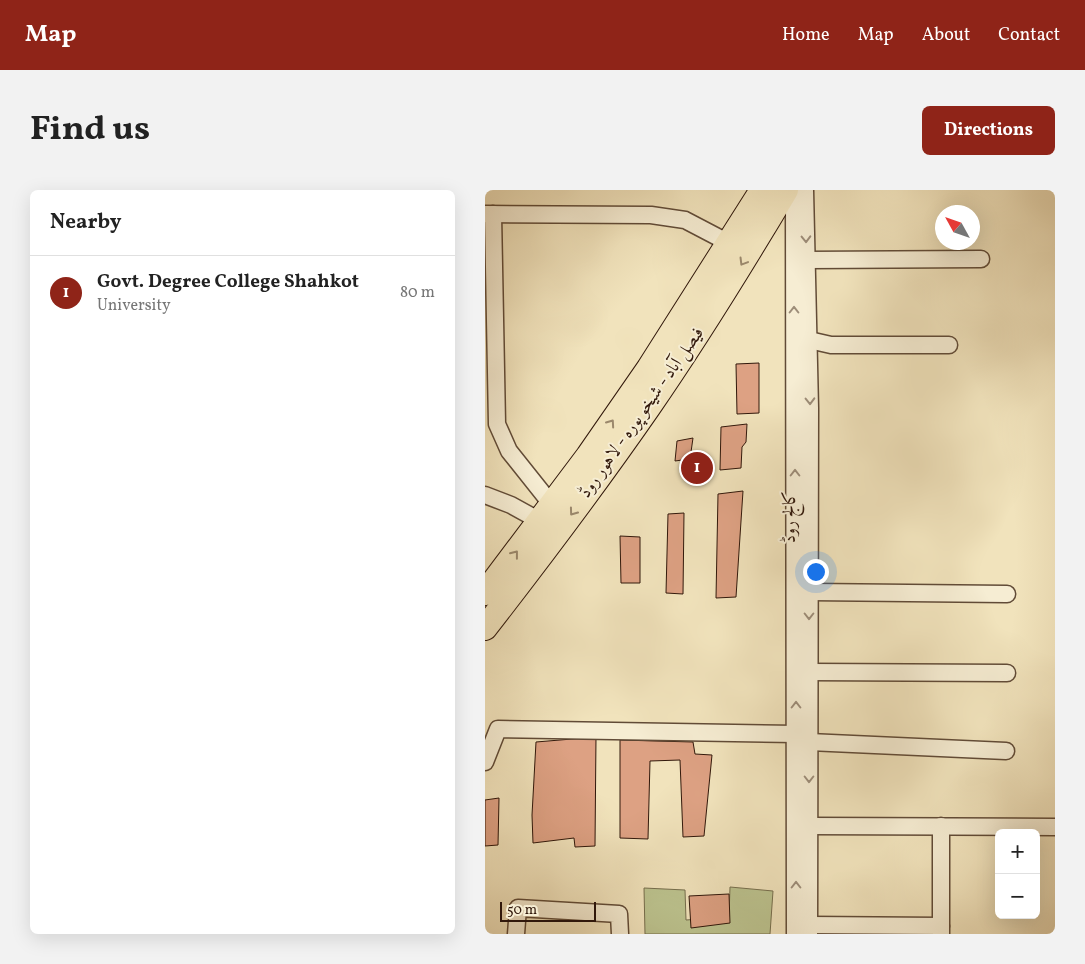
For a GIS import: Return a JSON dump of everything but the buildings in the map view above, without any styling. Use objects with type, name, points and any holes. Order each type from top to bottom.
[{"type":"highway","name":"فیصل آباد - شیخو پورہ - لاہور روڈ","points":[[485,592],[546,513],[649,368],[762,190]]},
{"type":"highway","name":"فیصل آباد - شیخو پورہ - لاہور روڈ","points":[[485,628],[563,526],[647,409],[727,290],[786,190]]},
{"type":"street","name":"کالج روڈ","points":[[794,190],[803,738],[804,931]]},
{"type":"street","name":"کالج روڈ","points":[[804,931],[809,826],[803,738],[809,672],[810,408],[805,190]]},
{"type":"street","points":[[546,513],[491,424],[489,214],[651,215],[685,220],[729,242]]},
{"type":"street","points":[[807,260],[981,259]]},
{"type":"street","points":[[809,340],[831,345],[949,345]]},
{"type":"street","points":[[485,495],[511,505],[546,513]]},
{"type":"street","points":[[809,592],[1007,594]]},
{"type":"street","points":[[809,672],[1007,673]]},
{"type":"street","points":[[485,762],[498,730],[803,738],[1005,751]]},
{"type":"street","points":[[809,826],[1055,827]]},
{"type":"street","points":[[804,931],[941,930],[941,826]]},
{"type":"street","points":[[516,934],[518,908],[619,914],[620,934]]},
{"type":"green space","points":[[730,887],[773,891],[770,934],[645,934],[644,888],[685,890],[686,920],[729,917]]},
{"type":"place","name":"Govt. Degree College Shahkot","points":[[697,468]]}]
